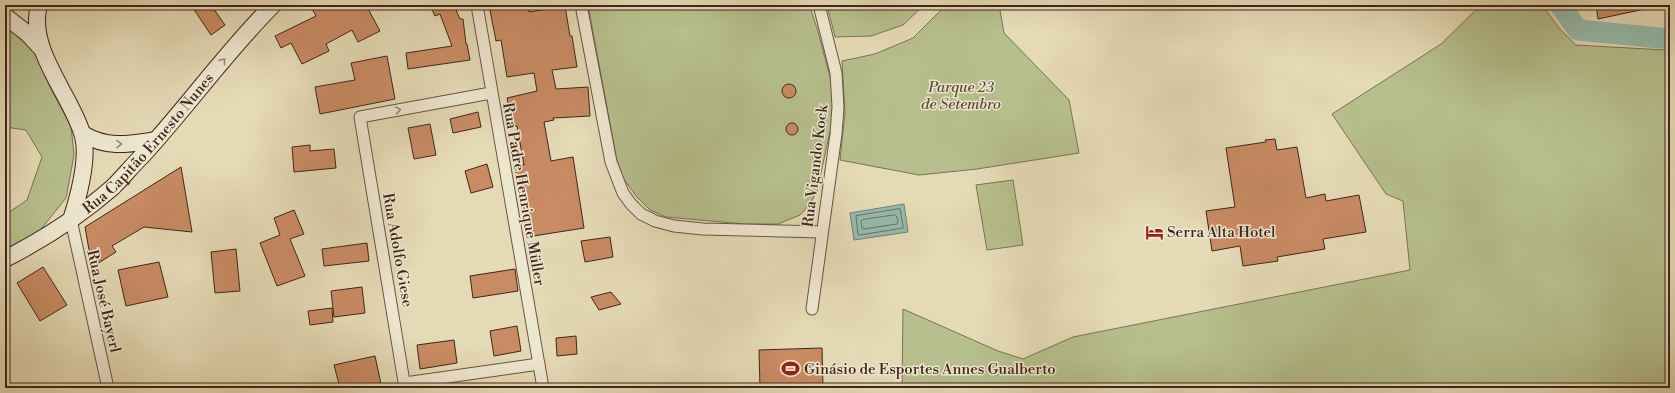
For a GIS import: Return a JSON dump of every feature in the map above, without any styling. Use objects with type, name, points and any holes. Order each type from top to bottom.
[{"type":"main road","points":[[39,5],[36,27],[43,50],[83,134],[84,159],[81,185],[71,220]]},
{"type":"main road","name":"Rua Capitão Ernesto Nunes","points":[[5,259],[44,238],[71,220],[92,205],[114,185],[156,140],[273,5]]},
{"type":"main road","points":[[5,16],[28,34],[43,50]]},
{"type":"main road","points":[[83,134],[94,140],[112,144],[129,144],[156,140]]},
{"type":"street","name":"Rua Padre Henrique Müller","points":[[477,5],[543,388]]},
{"type":"street","points":[[581,5],[611,162],[623,193],[641,214],[655,221],[674,226],[703,229],[822,232]]},
{"type":"street","name":"Rua Vigando Kock","points":[[812,309],[836,134],[838,107],[836,73],[819,5]]},
{"type":"street","name":"Rua Adolfo Giese","points":[[405,386],[360,117],[491,93]]},
{"type":"street","name":"Rua José Bayerl","points":[[71,220],[108,388]]},
{"type":"street","points":[[405,386],[539,364]]},
{"type":"green space","points":[[588,5],[809,5],[817,28],[834,92],[833,118],[817,191],[810,204],[800,215],[778,224],[744,224],[666,217],[650,210],[637,197],[623,178],[617,161]]},
{"type":"green space","points":[[827,5],[924,5],[903,25],[871,36],[835,37]]},
{"type":"green space","name":"Parque 23 de Setembro","points":[[946,5],[999,5],[1004,33],[1069,100],[1079,153],[977,169],[919,175],[840,160],[845,113],[842,61],[875,54],[913,38]]},
{"type":"green space","points":[[1481,5],[1542,5],[1560,29],[1576,45],[1665,50],[1670,52],[1670,388],[902,388],[903,309],[998,351],[1023,359],[1073,337],[1410,270],[1403,201],[1386,194],[1332,114],[1441,44]]},
{"type":"green space","points":[[5,28],[11,30],[35,53],[52,91],[71,126],[74,155],[66,198],[38,233],[5,249],[5,215],[27,200],[42,157],[26,130],[5,127]]},
{"type":"green space","points":[[1013,180],[1023,245],[987,250],[976,185]]},
{"type":"water","points":[[904,204],[908,232],[854,240],[850,213]]},
{"type":"building","points":[[191,5],[211,5],[225,25],[211,35]]},
{"type":"building","points":[[310,5],[366,5],[380,31],[358,42],[352,30],[326,44],[329,51],[302,64],[291,43],[281,48],[275,36],[316,16]]},
{"type":"building","points":[[430,5],[461,5],[455,8],[460,19],[463,19],[466,44],[470,60],[408,69],[406,53],[452,46],[440,14],[435,16]]},
{"type":"building","points":[[489,5],[528,5],[529,12],[565,6],[577,67],[552,70],[556,89],[588,87],[590,116],[553,118],[554,120],[544,122],[551,161],[573,157],[584,228],[527,237],[515,166],[524,165],[517,126],[513,126],[507,98],[537,91],[534,73],[507,77],[501,40],[496,41]]},
{"type":"building","points":[[1596,5],[1645,5],[1645,9],[1598,19]]},
{"type":"building","points":[[387,56],[395,99],[320,114],[315,87],[355,80],[351,63]]},
{"type":"building","points":[[789,84],[794,86],[796,91],[794,96],[789,98],[784,96],[782,91],[784,86]]},
{"type":"building","points":[[478,112],[481,127],[453,133],[450,119]]},
{"type":"building","points":[[790,123],[794,123],[798,129],[794,135],[790,135],[786,131],[786,127]]},
{"type":"building","points":[[430,124],[436,155],[414,159],[408,128]]},
{"type":"building","points":[[1275,139],[1277,150],[1297,147],[1306,198],[1325,194],[1326,201],[1359,195],[1366,232],[1323,239],[1325,249],[1277,257],[1278,261],[1243,266],[1240,246],[1212,251],[1206,211],[1235,207],[1226,148],[1266,142],[1265,140]]},
{"type":"building","points":[[310,145],[310,151],[334,149],[336,168],[294,172],[292,147]]},
{"type":"building","points":[[487,164],[493,187],[471,193],[465,171]]},
{"type":"building","points":[[181,167],[192,232],[144,227],[112,246],[116,252],[92,267],[85,227]]},
{"type":"building","points":[[294,210],[304,234],[290,239],[305,276],[277,286],[260,243],[280,235],[274,218]]},
{"type":"building","points":[[610,237],[613,257],[585,262],[581,241]]},
{"type":"building","points":[[367,243],[369,261],[324,266],[322,249]]},
{"type":"building","points":[[236,249],[240,291],[215,293],[211,252]]},
{"type":"building","points":[[159,262],[168,297],[126,306],[118,270]]},
{"type":"building","points":[[43,267],[67,305],[40,321],[17,283]]},
{"type":"building","points":[[515,269],[518,291],[473,298],[470,276]]},
{"type":"building","points":[[362,287],[365,313],[334,317],[331,291]]},
{"type":"building","points":[[611,292],[621,304],[599,310],[591,297]]},
{"type":"building","points":[[332,308],[333,322],[310,325],[308,311]]},
{"type":"building","points":[[517,326],[521,351],[494,356],[490,331]]},
{"type":"building","points":[[576,336],[577,354],[557,356],[556,338]]},
{"type":"building","points":[[454,340],[457,363],[420,369],[417,345]]},
{"type":"building","name":"Ginásio de Esportes Annes Gualberto","points":[[822,348],[823,388],[760,388],[759,350]]},
{"type":"building","points":[[375,356],[381,384],[365,388],[340,388],[334,365]]},
{"type":"waterway","points":[[1560,5],[1578,30],[1670,39]]},
{"type":"place","name":"Serra Alta Hotel","points":[[1154,232]]},
{"type":"place","name":"Ginásio de Esportes Annes Gualberto","points":[[791,369]]}]
